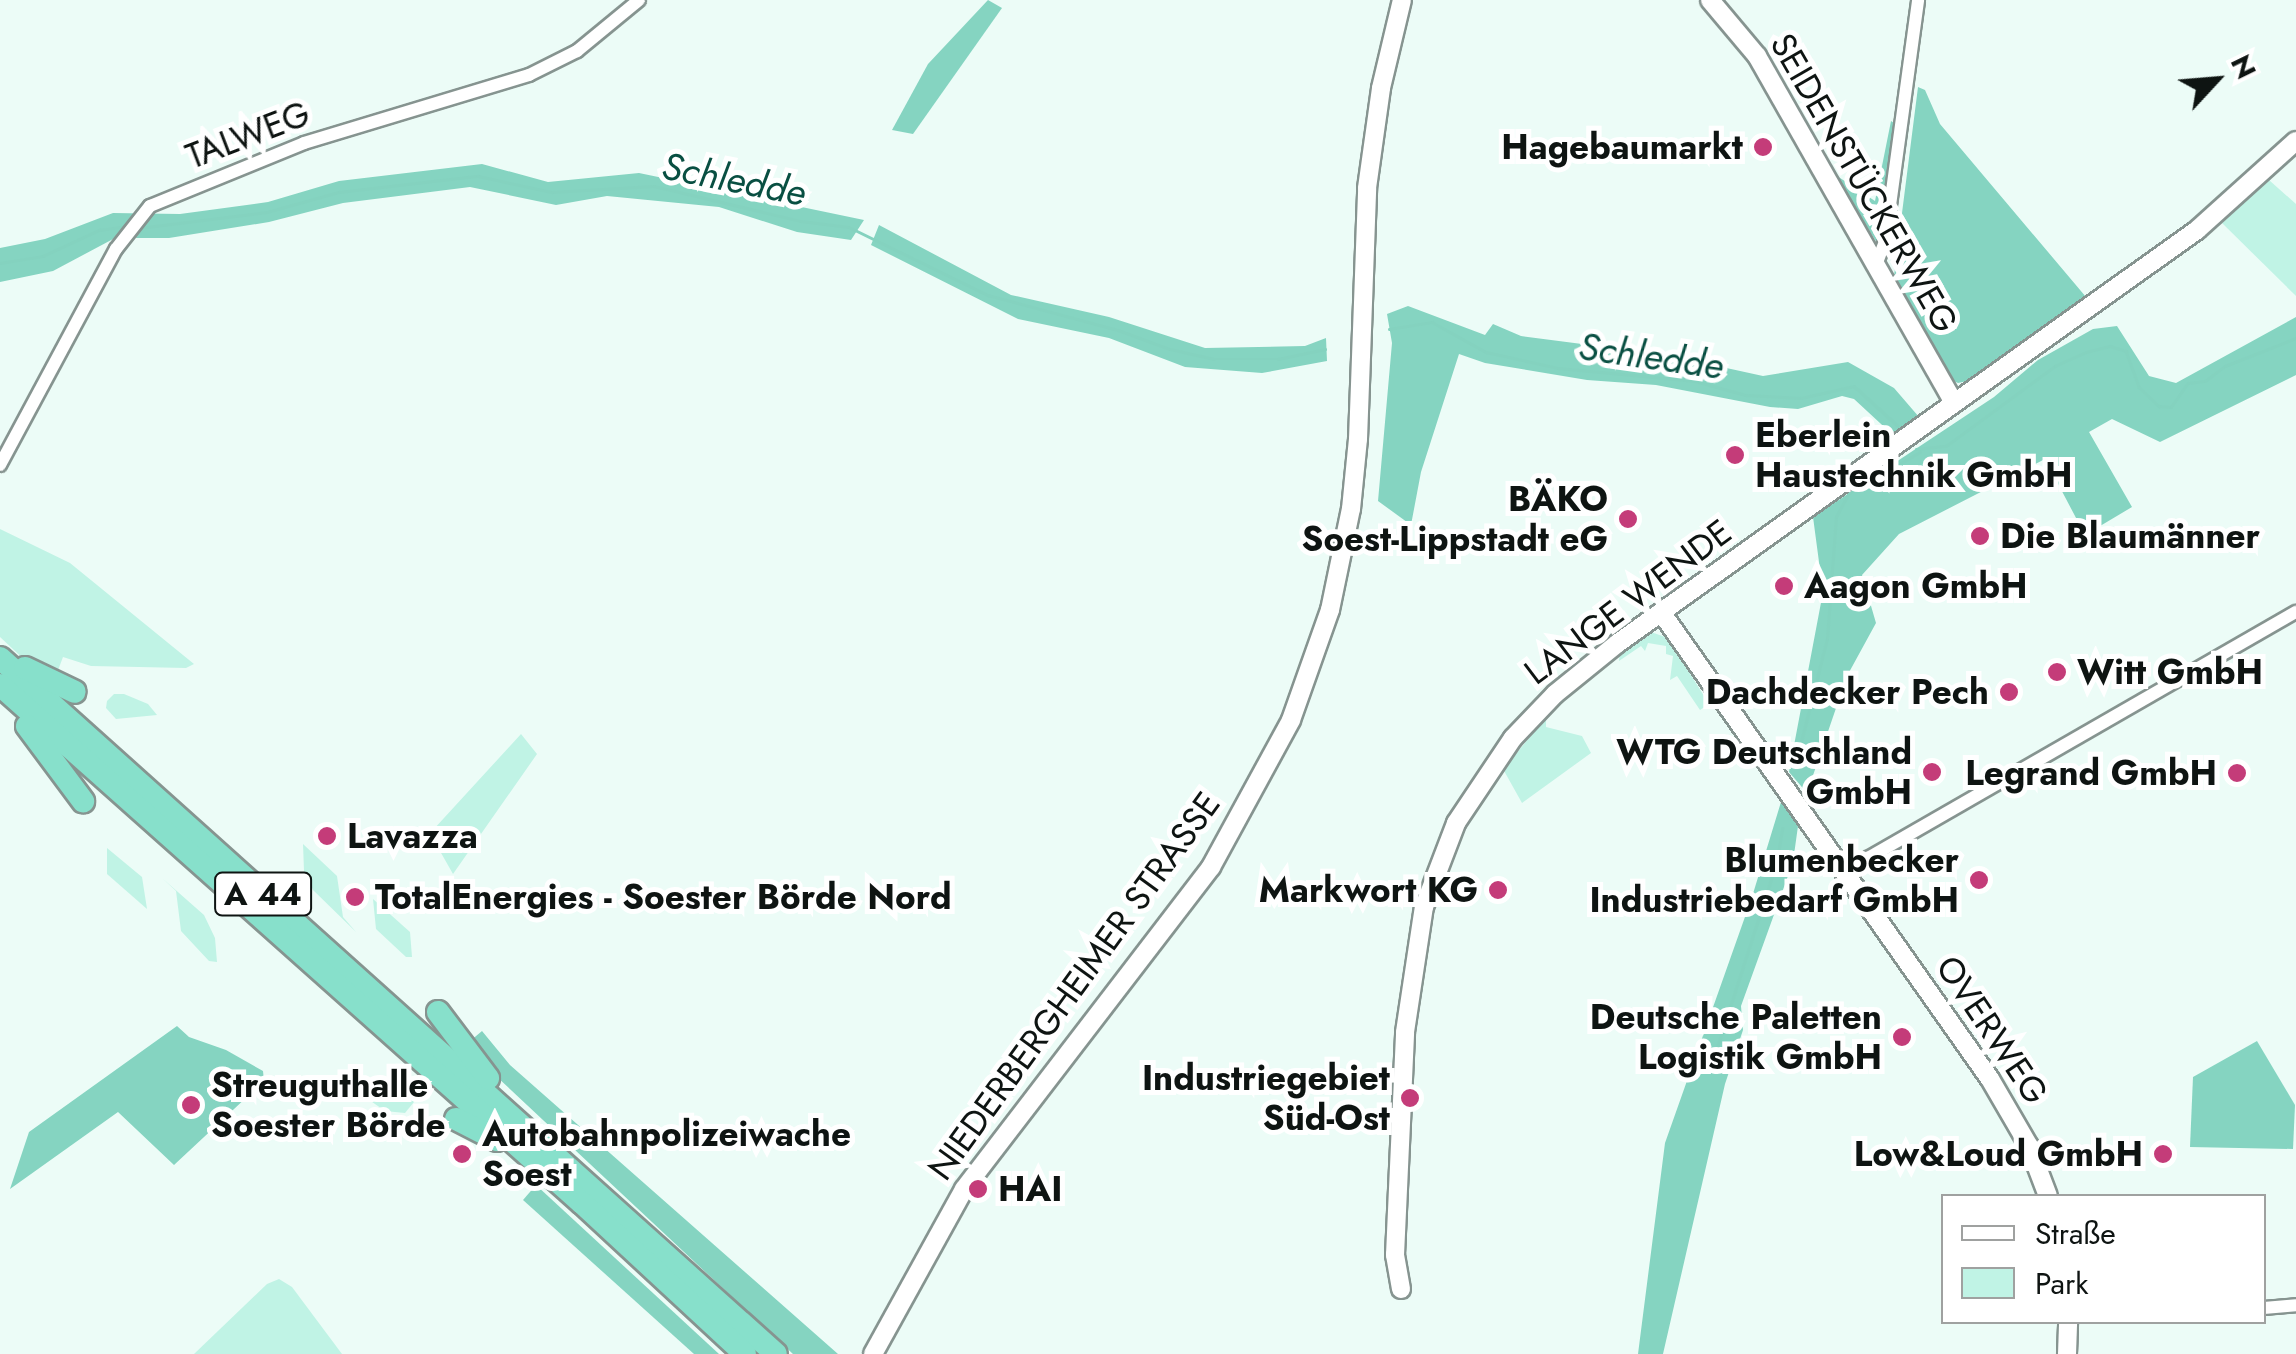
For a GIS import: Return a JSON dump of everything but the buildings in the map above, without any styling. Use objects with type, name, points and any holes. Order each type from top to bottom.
[{"type":"highway","points":[[0,645],[29,672],[75,692]]},
{"type":"highway","name":"A 44","points":[[0,658],[517,1140]]},
{"type":"highway","name":"A 44","points":[[0,684],[517,1140]]},
{"type":"highway","points":[[0,698],[53,756],[84,801]]},
{"type":"highway","points":[[438,1012],[517,1140],[776,1354]]},
{"type":"highway","points":[[456,1119],[517,1140]]},
{"type":"highway","points":[[565,1180],[744,1354]]},
{"type":"street","name":"TALWEG","points":[[0,466],[130,227],[159,201],[266,157],[543,69],[576,50],[639,0]]},
{"type":"street","name":"NIEDERBERGHEIMER STRASSE","points":[[873,1354],[964,1189],[1210,867],[1257,790],[1292,720],[1330,610],[1351,509],[1358,439],[1367,188],[1380,88],[1402,0]]},
{"type":"street","name":"SEIDENSTÜCKERWEG","points":[[1710,0],[1757,56],[1954,404]]},
{"type":"street","points":[[1876,266],[1885,242],[1918,0]]},
{"type":"street","name":"LANGE WENDE","points":[[1401,1290],[1396,1255],[1405,1032],[1412,970],[1434,876],[1464,809],[1513,738],[1575,676],[2196,230],[2296,141]]},
{"type":"street","name":"OVERWEG","points":[[1661,612],[1990,1078],[2029,1146],[2047,1194]]},
{"type":"street","points":[[1847,876],[1868,858],[2296,612]]},
{"type":"street","points":[[2266,1308],[2296,1305]]},
{"type":"street","points":[[2067,1354],[2068,1324]]},
{"type":"green space","points":[[988,0],[1002,8],[913,134],[892,130],[928,64]]},
{"type":"green space","points":[[1918,87],[1925,90],[1940,124],[2086,297],[1972,380],[1958,383],[1947,378],[1893,284]]},
{"type":"green space","points":[[1891,121],[1894,123],[1877,243],[1834,174],[1875,201]]},
{"type":"green space","points":[[482,164],[548,182],[639,173],[864,220],[851,240],[797,232],[719,207],[607,196],[556,205],[470,187],[343,203],[269,222],[169,238],[115,238],[53,271],[0,282],[0,248],[45,239],[113,213],[180,214],[268,202],[339,181]]},
{"type":"green space","points":[[2269,180],[2296,204],[2296,296],[2220,221]]},
{"type":"green space","points":[[879,225],[1011,295],[1109,317],[1205,348],[1305,346],[1326,338],[1327,361],[1262,373],[1185,367],[1109,338],[1018,319],[871,245]]},
{"type":"green space","points":[[1408,306],[1485,335],[1493,324],[1521,336],[1667,355],[1763,376],[1848,362],[1894,388],[1919,417],[1894,436],[1854,399],[1842,396],[1798,409],[1770,407],[1656,385],[1587,380],[1485,363],[1459,354],[1421,472],[1411,525],[1378,501],[1392,343],[1387,314]]},
{"type":"green space","points":[[2296,317],[2296,375],[2160,442],[2112,419],[2089,432],[2132,507],[2085,535],[2045,459],[1899,534],[1862,575],[1876,623],[1847,676],[1807,793],[1789,772],[1823,592],[1813,517],[1994,397],[2038,360],[2093,329],[2117,326],[2149,376],[2176,383]]},
{"type":"green space","points":[[0,529],[70,563],[194,664],[186,668],[91,666],[63,657],[57,673],[30,665],[0,637]]},
{"type":"green space","points":[[1651,632],[1668,638],[1709,704],[1700,710],[1677,676],[1670,680],[1673,656],[1666,654],[1666,646],[1648,643],[1645,651],[1641,646],[1619,661],[1620,651]]},
{"type":"green space","points":[[114,694],[148,704],[157,715],[116,719],[106,708],[107,701]]},
{"type":"green space","points":[[1546,718],[1546,727],[1582,736],[1591,753],[1522,803],[1503,769]]},
{"type":"green space","points":[[521,734],[537,754],[453,874],[428,830],[433,830]]},
{"type":"green space","points":[[1781,802],[1798,826],[1793,862],[1741,1006],[1743,1030],[1725,1084],[1663,1354],[1638,1354],[1665,1143],[1752,897]]},
{"type":"green space","points":[[303,844],[337,876],[343,917],[356,932],[313,890],[304,871]]},
{"type":"green space","points":[[107,848],[142,877],[147,909],[107,874]]},
{"type":"green space","points":[[162,878],[204,915],[215,938],[217,962],[209,961],[181,931],[176,891]]},
{"type":"green space","points":[[373,899],[410,932],[412,957],[406,957],[376,929]]},
{"type":"green space","points":[[177,1026],[189,1037],[226,1050],[263,1071],[264,1081],[174,1165],[118,1112],[10,1189],[29,1132]]},
{"type":"green space","points":[[482,1031],[510,1065],[838,1354],[793,1354],[496,1076],[469,1042]]},
{"type":"green space","points":[[2257,1041],[2295,1105],[2293,1149],[2190,1147],[2193,1077]]},
{"type":"green space","points":[[402,1090],[414,1102],[405,1113],[385,1111],[365,1097],[368,1092]]},
{"type":"green space","points":[[536,1185],[719,1354],[694,1354],[523,1200]]},
{"type":"green space","points":[[279,1279],[292,1287],[342,1354],[194,1354],[267,1284]]},
{"type":"waterway","name":"Schledde","points":[[139,228],[267,212],[339,192],[478,176],[552,192],[654,186],[801,221],[849,227],[988,295],[1118,330],[1170,349],[1214,359],[1278,359],[1325,349]]},
{"type":"waterway","name":"Schledde","points":[[0,263],[43,256],[99,230],[126,226]]},
{"type":"waterway","name":"Schledde","points":[[1389,329],[1432,322],[1486,352],[1558,368],[1695,381],[1746,395],[1801,398],[1854,386],[1898,426]]},
{"type":"waterway","name":"Schledde","points":[[1916,449],[1946,446],[2055,366],[2086,352],[2110,346],[2126,351],[2139,387],[2159,406],[2171,407],[2188,383],[2205,381],[2225,366],[2296,338]]},
{"type":"waterway","points":[[1795,766],[1827,639],[1836,517],[1849,493],[1920,452]]},
{"type":"waterway","points":[[1715,1054],[1777,861],[1782,828]]},
{"type":"place","name":"Hagebaumarkt","points":[[1763,147]]},
{"type":"place","name":"Eberlein Haustechnik GmbH","points":[[1735,455]]},
{"type":"place","name":"BÄKO Soest-Lippstadt eG","points":[[1628,519]]},
{"type":"place","name":"Die Blaumänner","points":[[1980,536]]},
{"type":"place","name":"Aagon GmbH","points":[[1784,586]]},
{"type":"place","name":"Witt GmbH","points":[[2057,672]]},
{"type":"place","name":"Dachdecker Pech","points":[[2009,692]]},
{"type":"place","name":"WTG Deutschland GmbH","points":[[1932,772]]},
{"type":"place","name":"Legrand GmbH","points":[[2237,773]]},
{"type":"place","name":"Lavazza","points":[[327,836]]},
{"type":"place","name":"Blumenbecker Industriebedarf GmbH","points":[[1979,880]]},
{"type":"place","name":"Markwort KG","points":[[1498,890]]},
{"type":"place","name":"TotalEnergies - Soester Börde Nord","points":[[355,897]]},
{"type":"place","name":"Deutsche Paletten Logistik GmbH","points":[[1902,1037]]},
{"type":"place","name":"Industriegebiet Süd-Ost","points":[[1410,1098]]},
{"type":"place","name":"Streuguthalle Soester Börde","points":[[191,1105]]},
{"type":"place","name":"Autobahnpolizeiwache Soest","points":[[462,1154]]},
{"type":"place","name":"Low&Loud GmbH","points":[[2163,1154]]},
{"type":"place","name":"HAI","points":[[978,1189]]}]
